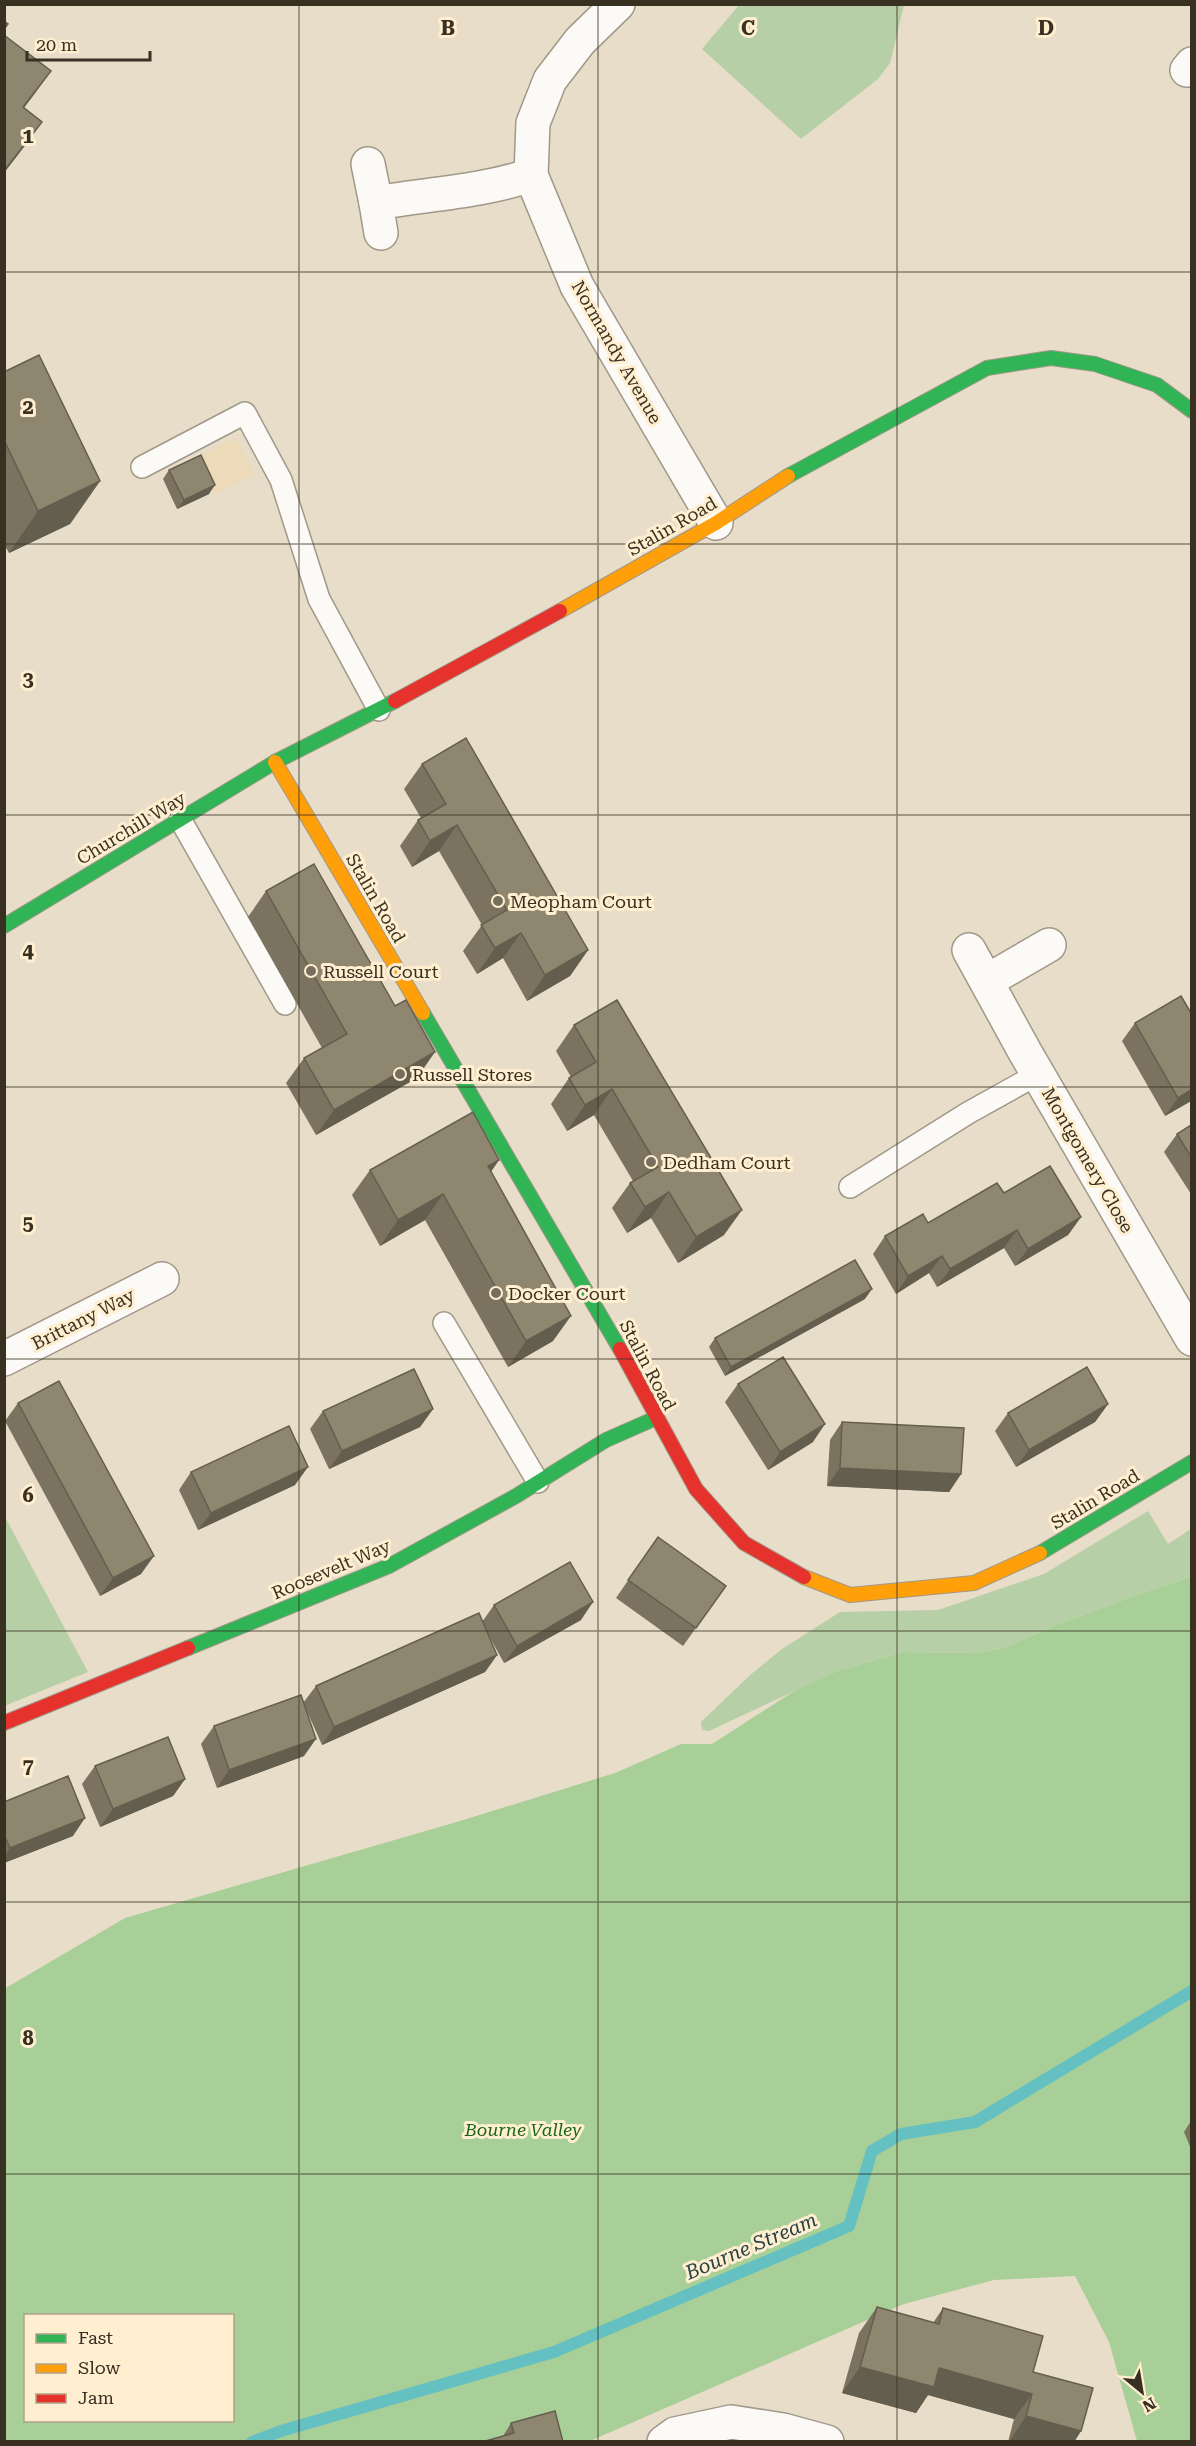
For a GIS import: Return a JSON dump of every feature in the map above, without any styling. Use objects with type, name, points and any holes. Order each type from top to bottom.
[{"type":"street","name":"Normandy Avenue","points":[[618,4],[580,41],[550,80],[532,123],[531,175],[577,286],[716,523]]},
{"type":"street","points":[[368,164],[379,218],[472,189],[511,182],[531,175]]},
{"type":"street","name":"Stalin Road","points":[[1191,411],[1157,386],[1095,364],[1051,358],[987,368],[784,478],[716,523],[379,710],[275,762],[617,1343],[696,1489],[744,1543],[794,1574],[850,1595],[974,1583],[1031,1559],[1191,1462]]},
{"type":"street","name":"Churchill Way","points":[[4,926],[275,762]]},
{"type":"street","points":[[987,981],[1049,945]]},
{"type":"street","name":"Montgomery Close","points":[[969,950],[1191,1339]]},
{"type":"street","name":"Brittany Way","points":[[4,1359],[162,1279]]},
{"type":"street","name":"Roosevelt Way","points":[[4,1722],[389,1566],[538,1482],[606,1440],[656,1418]]},
{"type":"street","points":[[664,2442],[675,2434],[731,2422],[783,2430],[827,2442]]},
{"type":"lane","points":[[142,467],[245,413],[281,480],[319,599],[379,710]]},
{"type":"lane","points":[[180,819],[285,1004]]},
{"type":"lane","points":[[850,1187],[968,1113],[1038,1074]]},
{"type":"lane","points":[[444,1323],[538,1482]]},
{"type":"shaded area","points":[[236,438],[254,474],[214,494],[196,458]]},
{"type":"green space","points":[[739,5],[904,5],[890,63],[878,79],[801,139],[702,49]]},
{"type":"green space","points":[[1148,1511],[1168,1544],[1191,1529],[1191,1577],[1056,1625],[1007,1647],[979,1653],[902,1652],[835,1672],[709,1731],[702,1730],[701,1722],[749,1676],[782,1649],[840,1612],[938,1610],[1044,1574]]},
{"type":"green space","points":[[4,1515],[88,1672],[4,1706]]},
{"type":"green space","name":"Bourne Valley","points":[[1191,1577],[1190,2442],[1137,2441],[1109,2342],[1075,2276],[994,2280],[904,2304],[590,2441],[5,2441],[4,1989],[125,1918],[460,1821],[615,1773],[681,1744],[712,1744],[796,1690],[835,1672],[902,1652],[979,1653],[1007,1647],[1056,1625]]},
{"type":"building","points":[[4,35],[51,71],[23,107],[42,122],[4,171]]},
{"type":"building","points":[[39,355],[100,481],[38,511],[4,440],[4,372]]},
{"type":"building","points":[[201,455],[215,485],[184,500],[169,470]]},
{"type":"building","points":[[466,738],[588,950],[545,975],[521,933],[495,948],[481,925],[507,910],[457,825],[430,841],[418,820],[446,804],[422,764]]},
{"type":"building","points":[[314,864],[395,1006],[406,1000],[435,1052],[334,1110],[304,1058],[347,1034],[266,891]]},
{"type":"building","points":[[1181,996],[1191,1013],[1191,1090],[1178,1098],[1135,1023]]},
{"type":"building","points":[[617,1000],[742,1210],[696,1237],[669,1192],[645,1207],[630,1183],[658,1167],[612,1089],[585,1105],[569,1078],[596,1062],[574,1025]]},
{"type":"building","points":[[473,1112],[499,1160],[488,1166],[571,1316],[526,1341],[443,1194],[398,1220],[370,1170]]},
{"type":"building","points":[[1191,1125],[1191,1157],[1177,1134]]},
{"type":"building","points":[[1050,1166],[1081,1217],[1028,1249],[1017,1230],[950,1269],[942,1256],[908,1276],[885,1236],[923,1214],[928,1223],[997,1183],[1004,1193]]},
{"type":"building","points":[[855,1260],[872,1289],[731,1367],[715,1338]]},
{"type":"building","points":[[783,1357],[825,1424],[780,1452],[738,1384]]},
{"type":"building","points":[[1087,1367],[1108,1404],[1029,1450],[1008,1413]]},
{"type":"building","points":[[414,1369],[433,1409],[342,1451],[323,1411]]},
{"type":"building","points":[[59,1381],[154,1556],[113,1578],[18,1403]]},
{"type":"building","points":[[842,1422],[964,1428],[961,1474],[840,1468]]},
{"type":"building","points":[[289,1426],[308,1467],[211,1513],[191,1472]]},
{"type":"building","points":[[658,1537],[726,1586],[696,1628],[628,1580]]},
{"type":"building","points":[[570,1562],[593,1602],[517,1646],[494,1605]]},
{"type":"building","points":[[479,1613],[497,1655],[334,1727],[316,1686]]},
{"type":"building","points":[[301,1695],[316,1739],[229,1770],[214,1726]]},
{"type":"building","points":[[168,1737],[185,1779],[113,1809],[95,1766]]},
{"type":"building","points":[[68,1776],[85,1818],[10,1848],[4,1835],[4,1802]]},
{"type":"building","points":[[877,2307],[939,2324],[943,2308],[1043,2336],[1033,2372],[1093,2388],[1081,2431],[1026,2416],[1032,2394],[939,2368],[934,2387],[860,2367]]},
{"type":"building","points":[[555,2411],[563,2442],[482,2442],[514,2433],[511,2423]]},
{"type":"waterway","name":"Bourne Stream","points":[[252,2442],[281,2431],[554,2352],[849,2226],[872,2151],[901,2134],[975,2122],[1192,1991]]},
{"type":"traffic: fast","points":[[788,476],[987,368],[1051,358],[1095,364],[1157,385],[1192,411]]},
{"type":"traffic: fast","points":[[4,926],[275,762],[395,701]]},
{"type":"traffic: fast","points":[[423,1013],[620,1349]]},
{"type":"traffic: fast","points":[[188,1648],[389,1566],[516,1496],[606,1440],[656,1418]]},
{"type":"traffic: fast","points":[[1040,1553],[1192,1462]]},
{"type":"traffic: slow","points":[[560,611],[716,523],[788,476]]},
{"type":"traffic: slow","points":[[275,762],[423,1013]]},
{"type":"traffic: slow","points":[[804,1577],[850,1595],[974,1583],[1040,1553]]},
{"type":"traffic: jam","points":[[395,701],[560,611]]},
{"type":"traffic: jam","points":[[620,1349],[696,1489],[744,1543],[804,1577]]},
{"type":"traffic: jam","points":[[4,1723],[188,1648]]},
{"type":"place","name":"Meopham Court","points":[[498,901]]},
{"type":"place","name":"Russell Court","points":[[311,971]]},
{"type":"place","name":"Russell Stores","points":[[400,1074]]},
{"type":"place","name":"Dedham Court","points":[[651,1162]]},
{"type":"place","name":"Docker Court","points":[[496,1293]]}]
